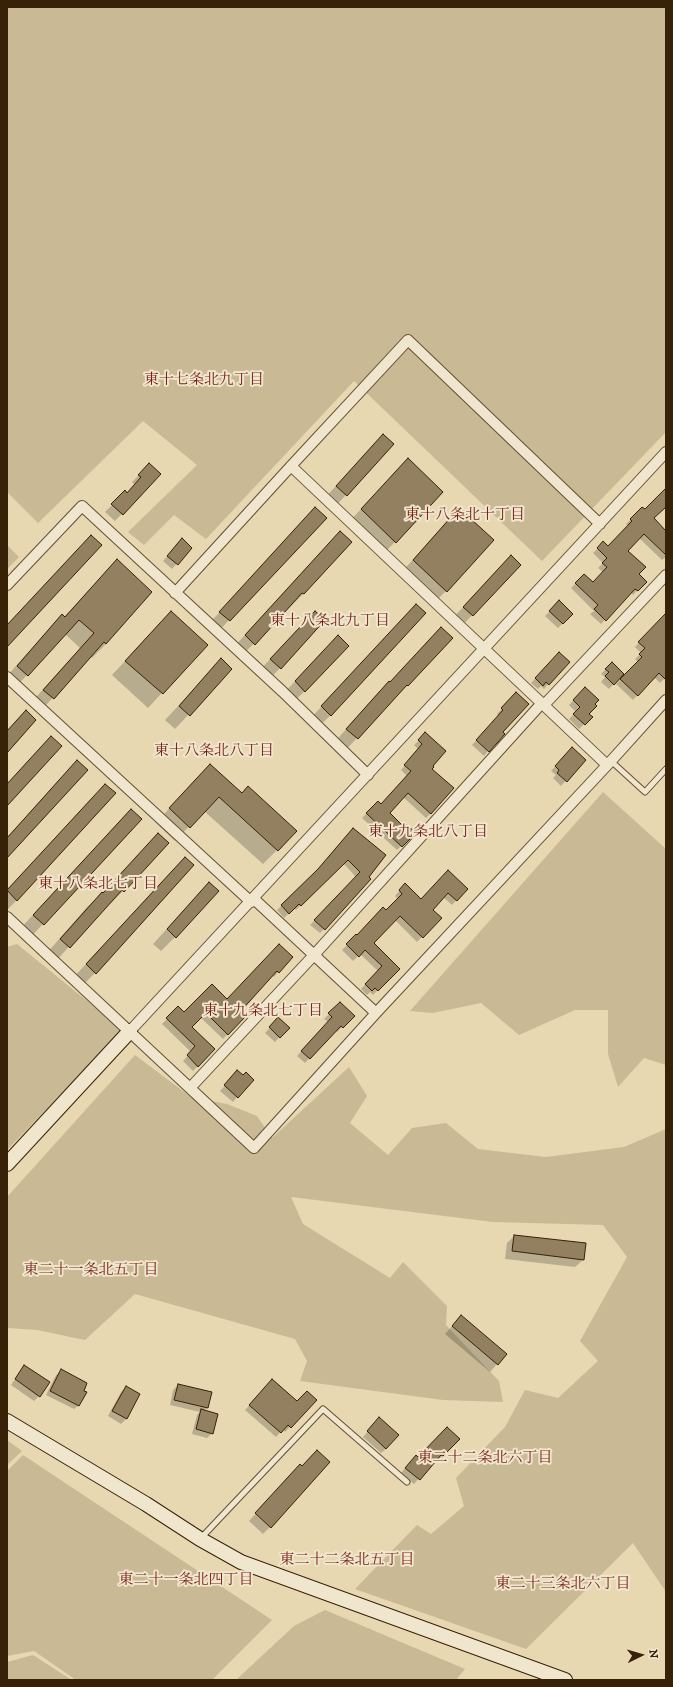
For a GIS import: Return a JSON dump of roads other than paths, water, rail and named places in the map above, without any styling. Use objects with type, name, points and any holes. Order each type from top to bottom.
[{"type":"street","points":[[175,593],[290,466],[408,340],[600,524]]},
{"type":"street","points":[[7,1164],[666,452]]},
{"type":"street","points":[[290,466],[543,704],[609,763]]},
{"type":"street","points":[[7,585],[82,506],[283,692],[368,775]]},
{"type":"street","points":[[190,1088],[314,955],[543,704],[666,575]]},
{"type":"street","points":[[7,677],[376,1013]]},
{"type":"street","points":[[7,918],[254,1148],[376,1013],[666,700]]},
{"type":"street","points":[[7,1421],[146,1504],[200,1539],[241,1562],[565,1680]]},
{"type":"lane","points":[[609,763],[645,792],[666,769]]},
{"type":"lane","points":[[200,1539],[324,1409],[407,1482]]},
{"type":"district","name":"東十七条北九丁目","points":[[204,381]]},
{"type":"district","name":"東十八条北十丁目","points":[[465,516]]},
{"type":"district","name":"東十八条北九丁目","points":[[330,622]]},
{"type":"district","name":"東十八条北八丁目","points":[[214,752]]},
{"type":"district","name":"東十九条北八丁目","points":[[428,833]]},
{"type":"district","name":"東十八条北七丁目","points":[[98,885]]},
{"type":"district","name":"東十九条北七丁目","points":[[263,1012]]},
{"type":"district","name":"東二十一条北五丁目","points":[[91,1271]]},
{"type":"district","name":"東二十二条北六丁目","points":[[485,1459]]},
{"type":"district","name":"東二十二条北五丁目","points":[[347,1561]]},
{"type":"district","name":"東二十一条北四丁目","points":[[186,1581]]},
{"type":"district","name":"東二十三条北六丁目","points":[[563,1585]]}]
